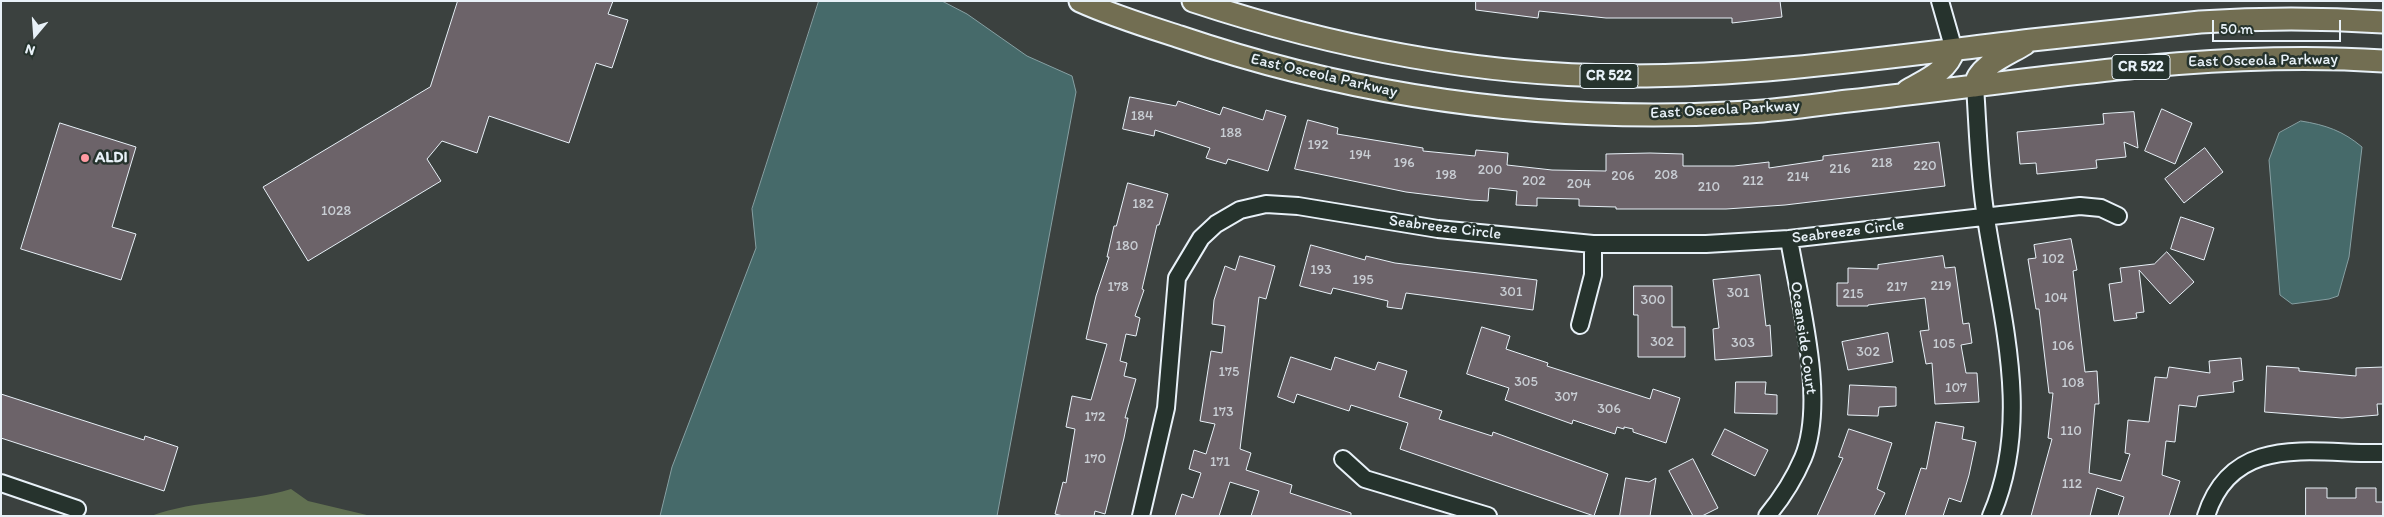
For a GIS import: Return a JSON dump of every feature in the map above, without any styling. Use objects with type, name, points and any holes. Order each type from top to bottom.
[{"type":"main road","name":"East Osceola Parkway","points":[[1080,1],[1106,13],[1240,58],[1328,80],[1429,99],[1510,109],[1619,115],[1749,112],[2169,64],[2232,59],[2319,58],[2383,61]]},
{"type":"main road","name":"CR 522","points":[[1193,1],[1253,21],[1339,43],[1510,69],[1618,76],[1758,72],[2031,40],[2258,18],[2383,22]]},
{"type":"main road","points":[[1975,86],[1976,80],[1986,68],[2031,40]]},
{"type":"main road","points":[[1900,96],[1941,70],[1950,61],[1954,50]]},
{"type":"street","points":[[1940,1],[1954,50]]},
{"type":"street","points":[[1975,86],[1985,216],[2012,370],[2013,425],[2006,474],[1992,516]]},
{"type":"street","name":"Seabreeze Circle","points":[[1141,516],[1166,408],[1177,278],[1201,238],[1216,224],[1240,210],[1266,204],[1298,206],[1438,229],[1593,244],[1706,244],[1789,239],[2080,206],[2101,208],[2118,216]]},
{"type":"street","name":"Oceanside Court","points":[[1767,516],[1784,495],[1804,456],[1812,416],[1810,368],[1789,239]]},
{"type":"street","points":[[1580,325],[1593,275],[1593,244]]},
{"type":"street","points":[[2206,516],[2223,484],[2233,473],[2257,457],[2288,451],[2383,453]]},
{"type":"street","points":[[1342,459],[1365,479],[1488,516]]},
{"type":"street","points":[[1,483],[77,509]]},
{"type":"green space","points":[[291,489],[308,501],[371,516],[151,516],[186,507],[256,497]]},
{"type":"water","points":[[819,1],[942,1],[967,14],[1027,56],[1072,76],[1076,92],[997,516],[660,516],[672,467],[756,248],[752,209]]},
{"type":"water","points":[[2301,121],[2334,130],[2362,147],[2349,257],[2338,296],[2292,304],[2280,295],[2269,160],[2279,133]]},
{"type":"building","points":[[458,1],[613,1],[608,14],[628,20],[612,68],[596,63],[569,143],[489,116],[477,153],[442,141],[427,159],[441,181],[308,261],[263,187],[430,87]]},
{"type":"building","points":[[1476,1],[1780,1],[1782,17],[1732,23],[1732,18],[1606,18],[1539,11],[1538,18],[1476,10]]},
{"type":"building","points":[[1130,97],[1176,106],[1178,101],[1220,115],[1223,107],[1263,120],[1266,110],[1286,116],[1268,171],[1228,159],[1226,164],[1206,158],[1210,148],[1155,130],[1154,136],[1123,129]]},
{"type":"building","points":[[2162,109],[2192,123],[2175,164],[2145,151]]},
{"type":"building","points":[[2134,112],[2138,148],[2124,142],[2126,157],[2096,160],[2097,168],[2037,174],[2036,163],[2020,164],[2017,132],[2104,124],[2103,114]]},
{"type":"building","points":[[1308,120],[1338,128],[1337,134],[1423,148],[1423,151],[1475,156],[1476,150],[1508,153],[1507,165],[1552,170],[1606,171],[1606,154],[1650,153],[1683,154],[1683,166],[1734,166],[1769,162],[1769,168],[1823,160],[1823,156],[1939,142],[1945,186],[1785,205],[1726,209],[1616,209],[1616,207],[1579,206],[1579,199],[1537,198],[1537,206],[1516,205],[1517,191],[1489,188],[1488,201],[1471,200],[1406,192],[1295,169]]},
{"type":"building","points":[[60,123],[136,147],[112,227],[136,234],[121,280],[21,249]]},
{"type":"building","points":[[2205,148],[2223,172],[2184,203],[2165,179]]},
{"type":"building","points":[[1128,183],[1168,194],[1159,225],[1157,225],[1142,289],[1144,290],[1135,316],[1140,318],[1136,336],[1126,334],[1120,361],[1127,363],[1124,376],[1136,379],[1125,418],[1128,418],[1124,438],[1105,514],[1095,511],[1094,516],[1063,516],[1055,514],[1063,482],[1066,483],[1075,429],[1066,427],[1072,396],[1091,400],[1107,344],[1086,339],[1096,296],[1109,257],[1107,257],[1114,226],[1116,226]]},
{"type":"building","points":[[2181,217],[2214,228],[2204,260],[2171,249]]},
{"type":"building","points":[[2071,239],[2077,270],[2073,271],[2085,372],[2097,371],[2099,404],[2095,404],[2089,473],[2121,481],[2130,454],[2125,453],[2128,420],[2149,422],[2155,377],[2167,378],[2169,367],[2210,373],[2209,361],[2241,358],[2243,380],[2233,382],[2234,392],[2198,396],[2196,407],[2179,405],[2175,442],[2166,441],[2162,475],[2180,481],[2169,516],[2118,516],[2124,497],[2097,488],[2090,516],[2031,516],[2052,439],[2048,438],[2053,393],[2049,393],[2039,309],[2036,309],[2028,259],[2036,258],[2034,245]]},
{"type":"building","points":[[1311,245],[1365,260],[1366,256],[1395,263],[1537,280],[1533,310],[1406,293],[1402,309],[1387,307],[1388,301],[1333,288],[1331,294],[1300,286]]},
{"type":"building","points":[[2167,252],[2194,282],[2170,304],[2139,270],[2144,312],[2136,313],[2137,318],[2114,321],[2109,284],[2122,282],[2120,268],[2154,264]]},
{"type":"building","points":[[1240,256],[1275,266],[1266,299],[1259,297],[1240,449],[1251,453],[1246,470],[1292,485],[1290,493],[1351,513],[1351,516],[1251,516],[1259,491],[1230,482],[1219,516],[1175,516],[1182,494],[1193,498],[1201,473],[1189,469],[1194,450],[1206,454],[1215,424],[1200,421],[1211,351],[1222,353],[1225,326],[1212,324],[1214,300],[1225,266],[1235,270]]},
{"type":"building","points":[[1943,256],[1945,268],[1955,267],[1963,324],[1969,323],[1972,343],[1961,345],[1966,373],[1977,373],[1979,402],[1935,404],[1932,363],[1926,364],[1920,331],[1929,330],[1925,298],[1868,306],[1837,306],[1837,283],[1848,283],[1848,268],[1878,269],[1878,265]]},
{"type":"building","points":[[1760,275],[1766,326],[1770,325],[1772,356],[1715,360],[1713,329],[1719,328],[1713,280]]},
{"type":"building","points":[[1634,286],[1672,286],[1672,327],[1685,327],[1685,357],[1638,357],[1638,315],[1634,315]]},
{"type":"building","points":[[1482,327],[1510,336],[1506,349],[1548,363],[1547,366],[1650,399],[1653,389],[1680,398],[1666,443],[1624,427],[1624,429],[1617,427],[1615,434],[1573,420],[1572,424],[1505,400],[1509,388],[1467,374]]},
{"type":"building","points":[[1888,333],[1893,362],[1848,370],[1842,342]]},
{"type":"building","points":[[1291,357],[1331,370],[1335,357],[1375,370],[1378,362],[1407,371],[1399,397],[1442,411],[1439,419],[1492,436],[1493,432],[1608,474],[1594,516],[1400,449],[1408,423],[1351,405],[1349,411],[1297,394],[1294,403],[1278,397]]},
{"type":"building","points":[[2267,366],[2299,368],[2299,371],[2356,376],[2356,368],[2383,367],[2383,404],[2377,404],[2378,415],[2342,418],[2265,412]]},
{"type":"building","points":[[1736,382],[1766,382],[1765,394],[1777,395],[1777,414],[1735,413]]},
{"type":"building","points":[[1850,385],[1896,387],[1896,406],[1879,407],[1878,416],[1848,415]]},
{"type":"building","points":[[1,394],[144,440],[145,436],[178,447],[164,491],[1,438]]},
{"type":"building","points":[[1936,422],[1964,427],[1962,439],[1976,442],[1961,502],[1949,498],[1943,516],[1905,516],[1921,468],[1926,469]]},
{"type":"building","points":[[1725,429],[1768,450],[1755,476],[1712,455]]},
{"type":"building","points":[[1849,429],[1892,443],[1877,489],[1885,493],[1874,516],[1817,516],[1843,458],[1839,457]]},
{"type":"building","points":[[1693,459],[1718,508],[1702,516],[1693,516],[1669,471]]},
{"type":"building","points":[[1626,478],[1649,482],[1656,478],[1650,516],[1620,516]]},
{"type":"building","points":[[2306,488],[2327,488],[2327,498],[2356,498],[2356,488],[2376,488],[2376,502],[2383,502],[2383,516],[2306,516]]},
{"type":"place","name":"ALDI","points":[[85,158]]}]
